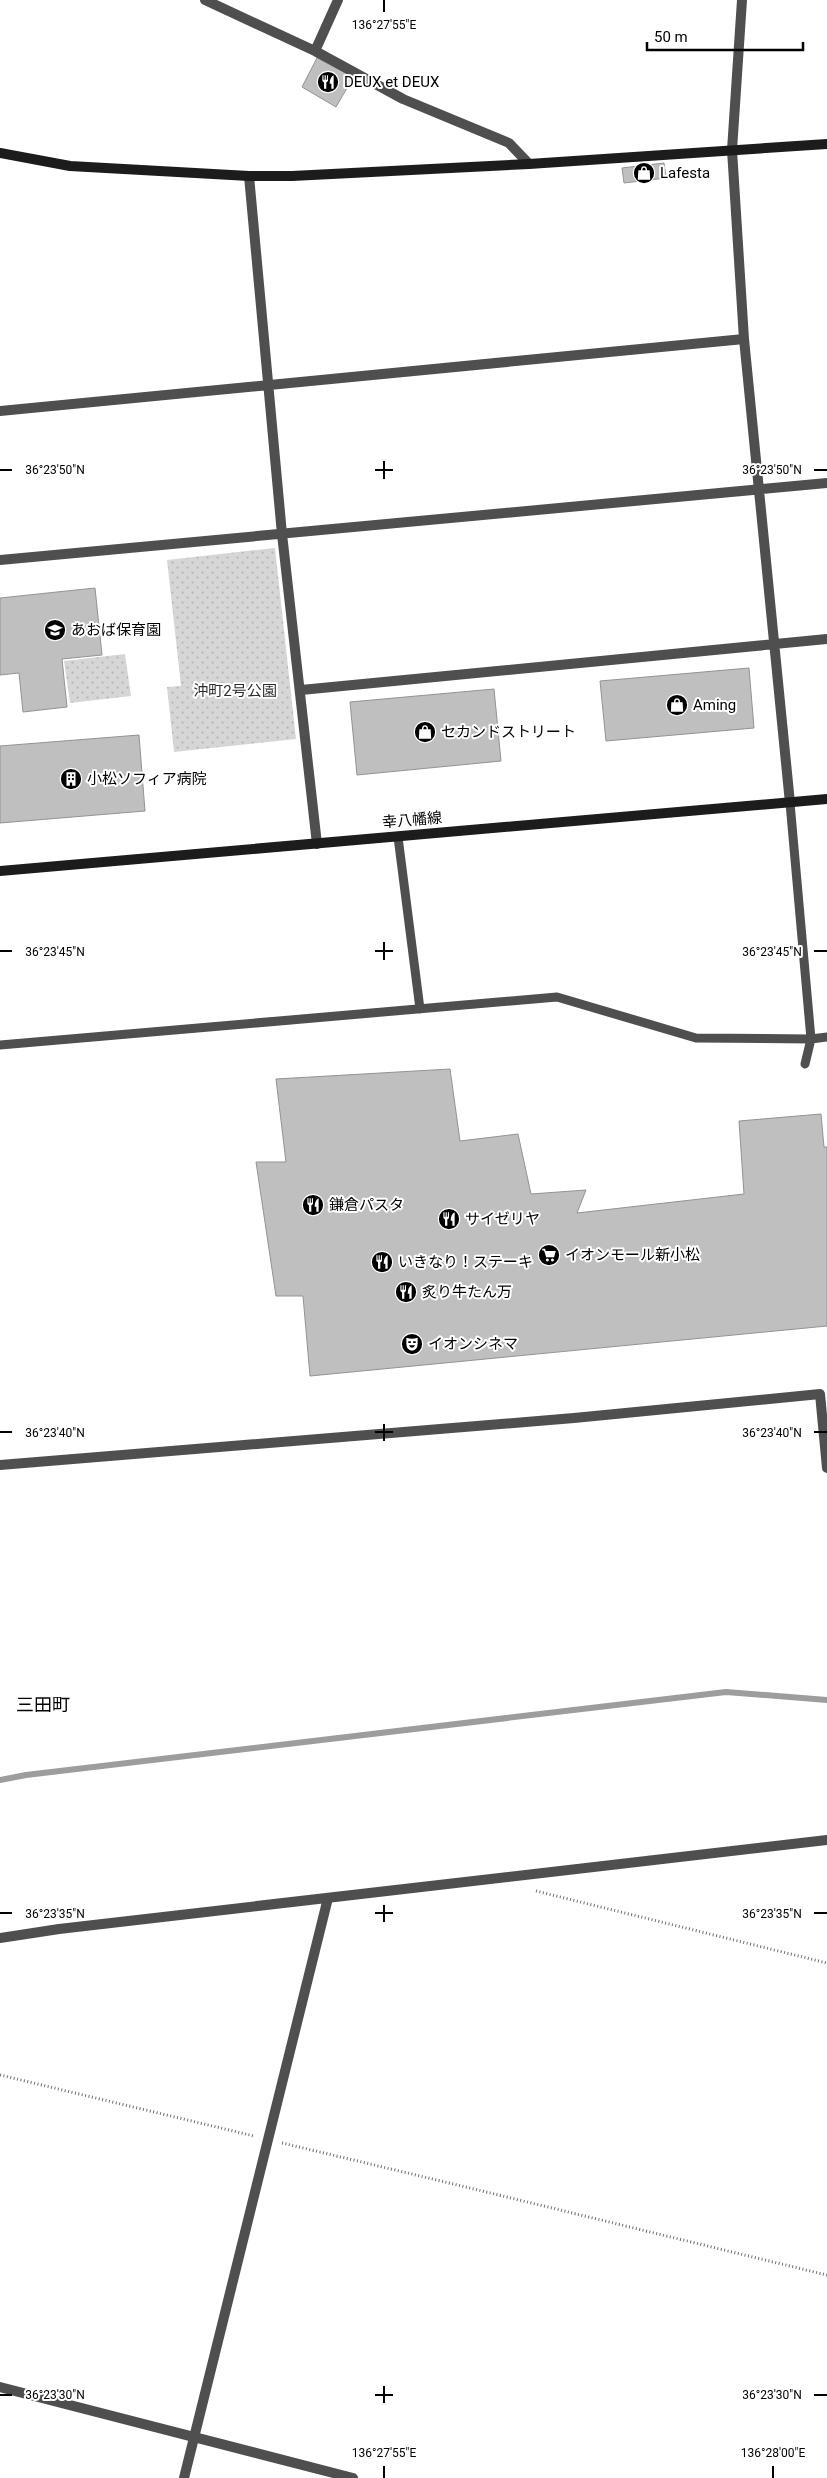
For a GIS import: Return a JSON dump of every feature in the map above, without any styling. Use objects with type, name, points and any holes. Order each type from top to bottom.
[{"type":"street","points":[[206,0],[315,51],[403,99],[509,143],[529,164]]},
{"type":"street","points":[[315,51],[338,0]]},
{"type":"street","points":[[742,0],[732,150],[744,339],[790,803]]},
{"type":"street","points":[[0,153],[70,166],[249,176],[292,176],[529,164],[827,144]]},
{"type":"street","points":[[249,176],[270,386],[282,534],[317,844]]},
{"type":"street","points":[[0,411],[744,339]]},
{"type":"street","points":[[0,560],[827,483]]},
{"type":"street","points":[[301,690],[827,639]]},
{"type":"street","name":"幸八幡線","points":[[0,871],[827,799]]},
{"type":"street","points":[[0,1466],[554,1420],[823,1394],[827,1468]]},
{"type":"street","points":[[0,1938],[59,1929],[827,1840]]},
{"type":"street","points":[[184,2478],[192,2436],[328,1898]]},
{"type":"street","points":[[0,2387],[353,2478]]},
{"type":"lane","points":[[790,803],[811,1039],[805,1064]]},
{"type":"lane","points":[[398,837],[420,1009]]},
{"type":"lane","points":[[0,1045],[557,997],[696,1038],[811,1039],[827,1037]]},
{"type":"path","points":[[528,1889],[827,1963]]},
{"type":"path","points":[[0,2074],[827,2275]]},
{"type":"green space","name":"沖町2号公園","points":[[275,548],[296,739],[174,752],[167,687],[181,686],[167,560]]},
{"type":"green space","points":[[125,654],[131,696],[70,703],[64,661]]},
{"type":"building","name":"DEUX et DEUX","points":[[318,56],[354,76],[336,107],[302,87]]},
{"type":"building","name":"Lafesta","points":[[664,163],[666,178],[624,183],[622,168]]},
{"type":"building","name":"あおば保育園","points":[[95,588],[102,655],[62,659],[67,707],[23,712],[19,673],[0,675],[0,598]]},
{"type":"building","name":"Aming","points":[[749,668],[754,728],[606,741],[600,681]]},
{"type":"building","name":"セカンドストリート","points":[[494,689],[501,761],[357,775],[350,702]]},
{"type":"building","name":"小松ソフィア病院","points":[[139,735],[145,811],[0,823],[0,746]]},
{"type":"building","name":"イオンモール新小松","points":[[450,1069],[460,1141],[518,1134],[531,1194],[586,1190],[577,1213],[744,1194],[739,1121],[821,1114],[824,1147],[827,1147],[827,1326],[310,1376],[303,1296],[276,1296],[256,1162],[286,1162],[276,1079]]},
{"type":"waterway","points":[[0,1780],[26,1775],[726,1692],[827,1700]]},
{"type":"place","name":"DEUX et DEUX","points":[[328,82]]},
{"type":"place","name":"Lafesta","points":[[644,173]]},
{"type":"place","name":"あおば保育園","points":[[55,630]]},
{"type":"place","name":"Aming","points":[[677,705]]},
{"type":"place","name":"セカンドストリート","points":[[425,732]]},
{"type":"place","name":"小松ソフィア病院","points":[[71,779]]},
{"type":"place","name":"鎌倉パスタ","points":[[313,1205]]},
{"type":"place","name":"サイゼリヤ","points":[[449,1219]]},
{"type":"place","name":"イオンモール新小松","points":[[549,1255]]},
{"type":"place","name":"いきなり！ステーキ","points":[[382,1262]]},
{"type":"place","name":"炙り牛たん万","points":[[406,1292]]},
{"type":"place","name":"イオンシネマ","points":[[412,1344]]},
{"type":"district","name":"三田町","points":[[43,1704]]}]
